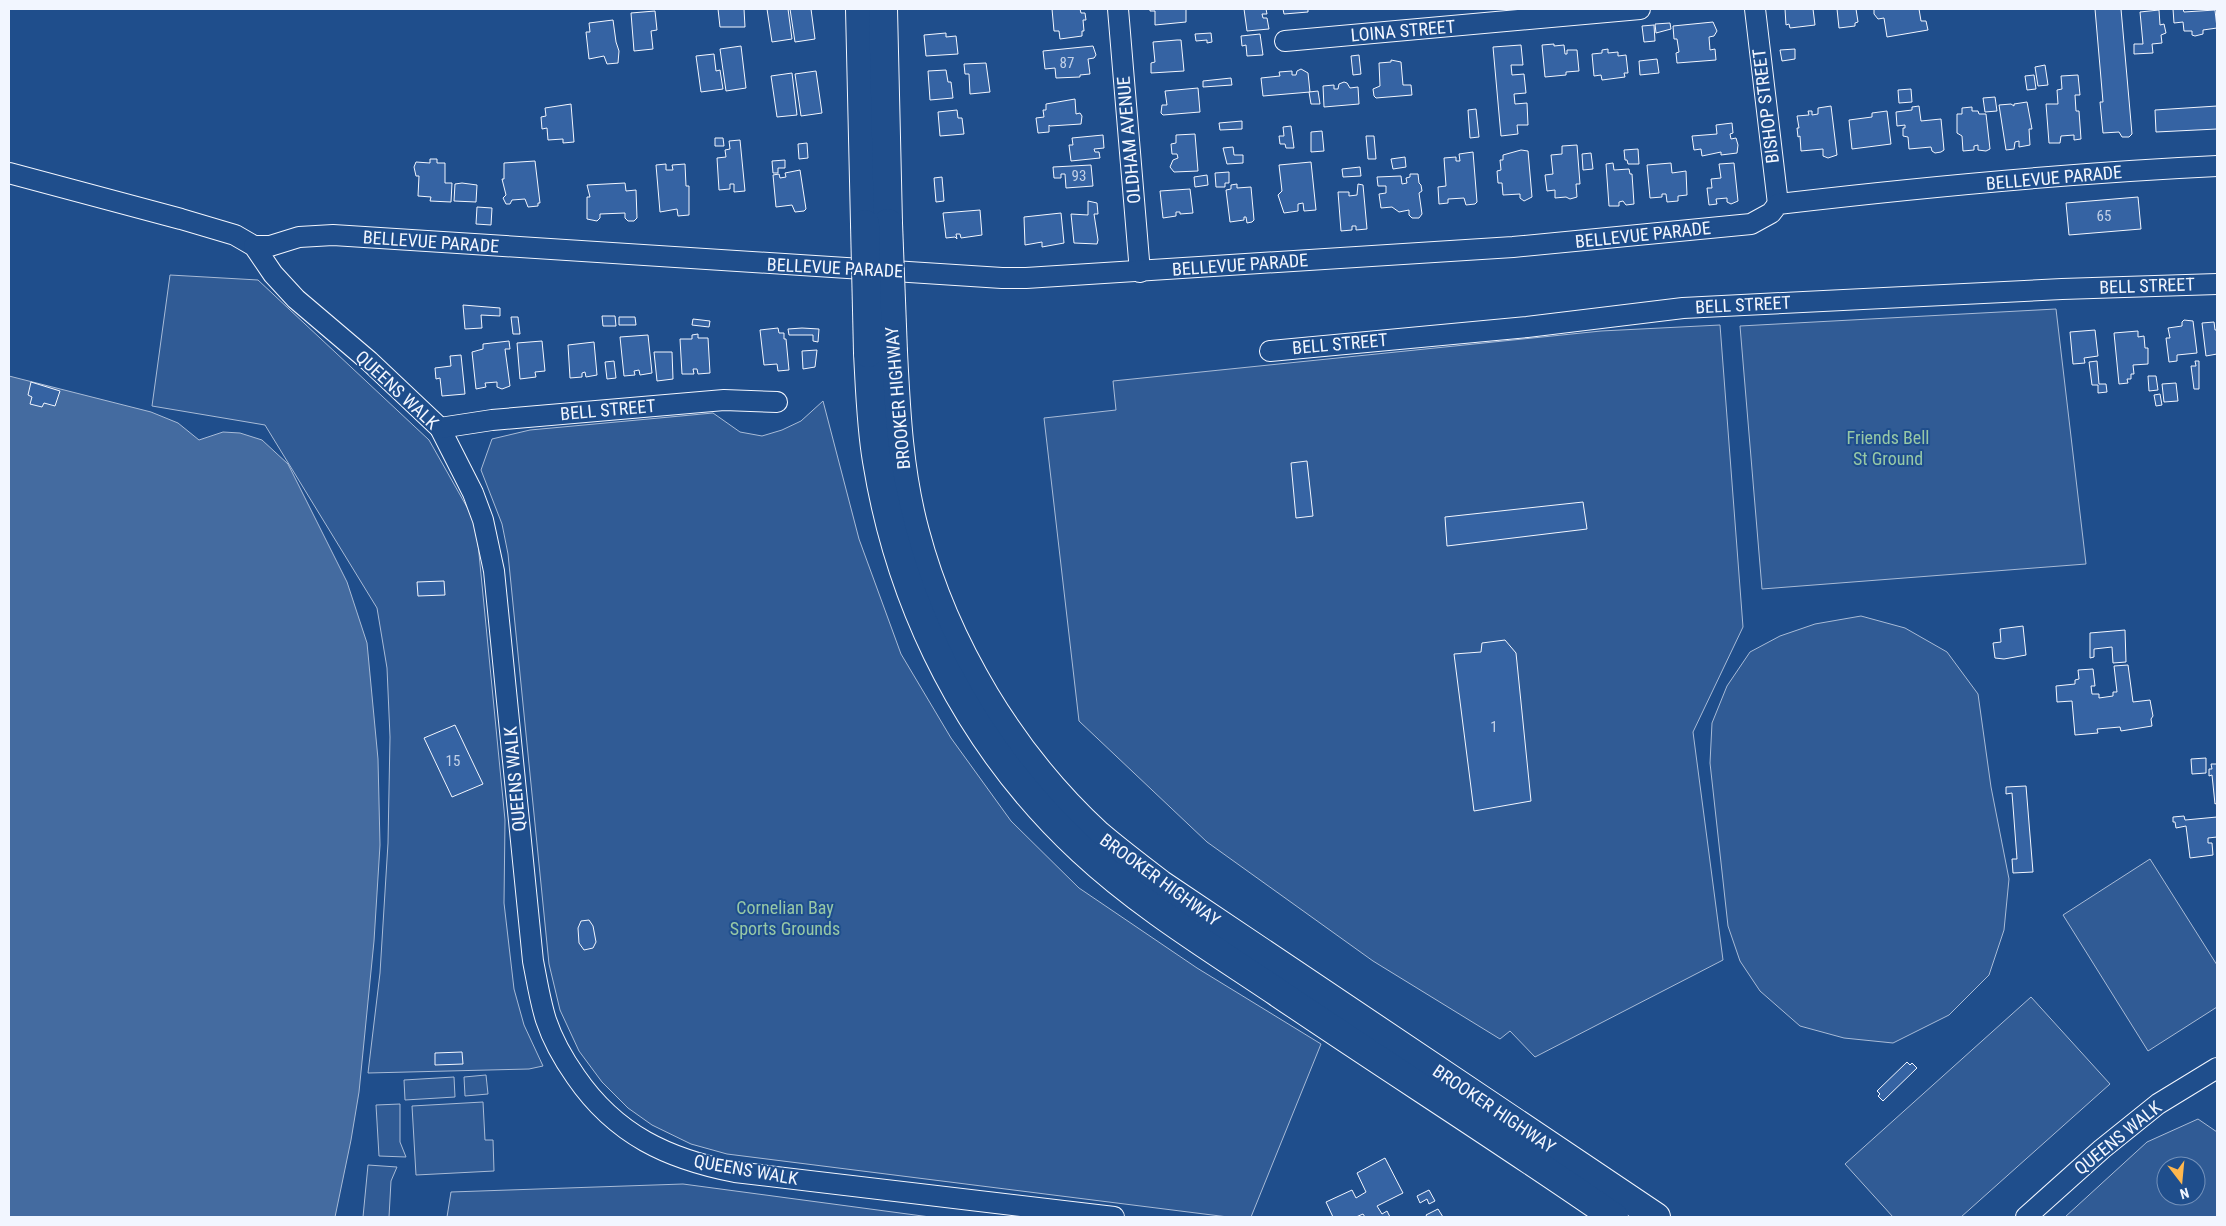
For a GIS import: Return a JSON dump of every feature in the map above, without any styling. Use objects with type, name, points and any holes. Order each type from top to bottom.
[{"type":"highway","points":[[848,9],[863,90]]},
{"type":"highway","name":"BROOKER HIGHWAY","points":[[860,9],[863,90],[877,224]]},
{"type":"highway","name":"BROOKER HIGHWAY","points":[[883,9],[877,224],[880,353],[877,460],[892,534],[907,581],[932,645],[968,711],[998,757],[1036,804],[1082,850],[1163,915],[1614,1217]]},
{"type":"highway","name":"BROOKER HIGHWAY","points":[[880,353],[896,416],[901,460],[914,531],[932,587],[958,648],[990,704],[1030,761],[1065,800],[1098,834],[1160,884],[1656,1217]]},
{"type":"street","name":"OLDHAM AVENUE","points":[[1118,9],[1140,272]]},
{"type":"street","name":"LOINA STREET","points":[[1285,41],[1640,9]]},
{"type":"street","name":"BISHOP STREET","points":[[1755,9],[1778,204]]},
{"type":"street","name":"BELLEVUE PARADE","points":[[254,246],[270,246],[299,237],[333,236],[1002,278],[1140,272],[1512,248],[1751,224],[1771,213],[1778,204],[2053,177],[2217,166]]},
{"type":"street","name":"QUEENS WALK","points":[[9,173],[235,235],[254,246],[273,274],[296,299],[369,361],[440,428],[473,492],[483,520],[494,571],[533,961],[539,997],[557,1045],[584,1089],[602,1109],[640,1140],[687,1161],[735,1172],[1114,1217]]},
{"type":"street","name":"BELL STREET","points":[[1270,350],[1527,326],[1683,308],[2062,289],[2217,284]]},
{"type":"street","name":"BELL STREET","points":[[440,428],[492,420],[724,400],[777,402]]},
{"type":"street","name":"QUEENS WALK","points":[[2026,1217],[2102,1149],[2158,1104],[2217,1068]]},
{"type":"shaded area","points":[[170,275],[258,280],[429,440],[476,523],[505,820],[504,903],[514,989],[524,1025],[543,1066],[529,1069],[368,1073],[380,973],[388,843],[390,737],[387,668],[377,608],[265,425],[152,406]]},
{"type":"shaded area","name":"Friends Bell St Ground","points":[[2056,309],[2086,564],[1762,589],[1740,326]]},
{"type":"shaded area","points":[[1720,325],[1743,627],[1693,732],[1723,960],[1535,1057],[1510,1031],[1500,1039],[1373,961],[1207,842],[1079,721],[1044,418],[1116,410],[1113,381],[1601,331]]},
{"type":"shaded area","points":[[9,376],[151,412],[178,423],[199,440],[223,432],[240,433],[262,440],[288,464],[347,582],[367,643],[378,759],[380,845],[374,941],[359,1092],[335,1217],[9,1217]]},
{"type":"shaded area","name":"Cornelian Bay Sports Grounds","points":[[823,401],[859,539],[901,654],[951,738],[1011,821],[1079,888],[1197,968],[1321,1044],[1251,1217],[1228,1217],[727,1154],[691,1144],[652,1125],[628,1108],[602,1082],[579,1051],[560,1010],[549,964],[508,554],[502,524],[481,470],[492,439],[530,430],[713,413],[740,432],[762,436],[782,430],[801,421]]},
{"type":"shaded area","points":[[1861,616],[1905,628],[1947,652],[1978,694],[1991,787],[2009,879],[2004,930],[1989,975],[1949,1015],[1893,1043],[1844,1038],[1800,1026],[1760,991],[1740,961],[1728,926],[1710,763],[1712,723],[1727,686],[1750,652],[1780,636],[1815,624]]},
{"type":"shaded area","points":[[2150,859],[2217,965],[2217,1007],[2148,1051],[2063,915]]},
{"type":"shaded area","points":[[2031,997],[2110,1084],[1961,1217],[1893,1217],[1845,1164]]},
{"type":"shaded area","points":[[486,1075],[488,1094],[465,1096],[464,1077]]},
{"type":"shaded area","points":[[454,1077],[455,1097],[405,1100],[404,1080]]},
{"type":"shaded area","points":[[483,1102],[485,1140],[493,1140],[494,1171],[416,1175],[412,1106]]},
{"type":"shaded area","points":[[400,1104],[400,1142],[406,1157],[379,1156],[376,1105]]},
{"type":"shaded area","points":[[2198,1119],[2217,1132],[2217,1217],[2065,1217],[2147,1142]]},
{"type":"shaded area","points":[[368,1165],[397,1167],[391,1181],[389,1217],[363,1217]]},
{"type":"shaded area","points":[[683,1184],[930,1217],[447,1217],[451,1192]]},
{"type":"building","points":[[718,9],[744,9],[745,27],[720,27]]},
{"type":"building","points":[[767,9],[788,9],[792,39],[772,42]]},
{"type":"building","points":[[790,9],[811,9],[815,39],[795,42]]},
{"type":"building","points":[[1052,9],[1080,9],[1081,13],[1085,13],[1086,20],[1083,20],[1084,31],[1082,31],[1082,36],[1060,39],[1059,31],[1054,31]]},
{"type":"building","points":[[1150,9],[1186,9],[1186,22],[1155,25],[1155,11],[1150,11]]},
{"type":"building","points":[[1244,9],[1266,9],[1267,14],[1262,14],[1263,18],[1267,18],[1269,29],[1247,31]]},
{"type":"building","points":[[1283,9],[1308,9],[1308,12],[1284,14]]},
{"type":"building","points":[[1785,9],[1813,9],[1815,25],[1790,28],[1789,24],[1786,25]]},
{"type":"building","points":[[1837,9],[1856,9],[1858,22],[1855,23],[1855,26],[1839,28]]},
{"type":"building","points":[[1874,9],[1919,9],[1921,21],[1926,21],[1928,30],[1887,37],[1884,18],[1878,19],[1874,14]]},
{"type":"building","points":[[2095,9],[2121,9],[2132,134],[2129,137],[2122,137],[2119,132],[2103,133],[2100,102],[2103,102]]},
{"type":"building","points":[[2173,9],[2183,9],[2184,12],[2215,10],[2217,28],[2203,30],[2203,34],[2192,35],[2192,31],[2184,31],[2183,22],[2174,23]]},
{"type":"building","points":[[2159,10],[2160,25],[2164,24],[2166,33],[2161,35],[2162,43],[2152,44],[2153,53],[2134,54],[2134,44],[2143,44],[2140,12]]},
{"type":"building","points":[[655,11],[657,30],[651,31],[653,49],[634,51],[631,13]]},
{"type":"building","points":[[613,20],[619,51],[618,63],[607,64],[604,56],[589,59],[586,32],[590,32],[589,23]]},
{"type":"building","points":[[1713,22],[1717,31],[1714,36],[1709,37],[1710,50],[1715,49],[1716,60],[1677,63],[1676,53],[1679,52],[1677,39],[1674,39],[1673,26]]},
{"type":"building","points":[[1670,23],[1671,29],[1656,33],[1655,24]]},
{"type":"building","points":[[1654,25],[1655,41],[1644,42],[1642,26]]},
{"type":"building","points":[[946,33],[946,37],[956,36],[958,54],[926,56],[924,35]]},
{"type":"building","points":[[1211,33],[1212,42],[1207,43],[1207,40],[1196,41],[1195,34]]},
{"type":"building","points":[[1260,34],[1263,55],[1247,56],[1246,45],[1242,46],[1241,36]]},
{"type":"building","points":[[1181,40],[1184,71],[1151,73],[1151,63],[1155,62],[1153,42]]},
{"type":"building","points":[[1554,44],[1554,46],[1564,45],[1565,54],[1567,54],[1567,50],[1577,50],[1579,71],[1566,72],[1566,75],[1545,77],[1542,45]]},
{"type":"building","points":[[1521,45],[1523,65],[1511,65],[1512,75],[1524,74],[1526,93],[1514,94],[1515,104],[1527,103],[1528,125],[1517,125],[1518,134],[1501,136],[1493,47]]},
{"type":"building","points":[[741,46],[746,88],[726,91],[720,49]]},
{"type":"building","points":[[1093,46],[1096,55],[1094,58],[1088,59],[1090,74],[1080,75],[1080,77],[1056,78],[1055,68],[1045,69],[1043,51]]},
{"type":"building","points":[[1608,49],[1608,53],[1618,52],[1618,56],[1626,55],[1628,73],[1624,73],[1625,77],[1602,80],[1601,75],[1594,76],[1592,54],[1602,53],[1602,50]]},
{"type":"building","points":[[1795,49],[1795,59],[1782,61],[1780,50]]},
{"type":"building","points":[[714,54],[716,71],[720,70],[723,89],[701,92],[696,56]]},
{"type":"building","points":[[1359,55],[1361,74],[1353,75],[1351,56]]},
{"type":"building","points":[[1657,59],[1659,73],[1640,75],[1639,61]]},
{"type":"building","points":[[1391,60],[1401,62],[1403,85],[1411,85],[1412,95],[1376,98],[1373,89],[1380,86],[1379,63],[1391,62]]},
{"type":"building","points":[[986,63],[990,92],[970,94],[969,74],[965,74],[964,64]]},
{"type":"building","points":[[2045,65],[2048,85],[2038,86],[2035,67]]},
{"type":"building","points":[[1301,69],[1308,73],[1310,92],[1263,96],[1261,78],[1280,76],[1279,72],[1292,71],[1292,75],[1296,75],[1297,71]]},
{"type":"building","points":[[946,70],[948,82],[951,82],[953,98],[930,100],[928,71]]},
{"type":"building","points":[[816,71],[822,113],[801,116],[795,74]]},
{"type":"building","points":[[792,73],[797,115],[777,117],[771,76]]},
{"type":"building","points":[[2034,75],[2036,89],[2027,90],[2025,76]]},
{"type":"building","points":[[2078,75],[2080,95],[2075,95],[2076,111],[2079,111],[2081,139],[2074,140],[2074,135],[2061,136],[2060,143],[2049,143],[2046,104],[2058,104],[2057,90],[2062,89],[2061,76]]},
{"type":"building","points":[[1231,78],[1232,85],[1203,87],[1203,81]]},
{"type":"building","points":[[1344,82],[1350,88],[1358,87],[1359,104],[1324,107],[1323,86],[1334,85],[1334,89],[1338,89],[1339,84]]},
{"type":"building","points":[[1198,88],[1200,112],[1163,115],[1161,113],[1162,105],[1167,105],[1165,91]]},
{"type":"building","points":[[1911,89],[1912,102],[1899,103],[1898,90]]},
{"type":"building","points":[[1318,91],[1320,104],[1311,104],[1309,92]]},
{"type":"building","points":[[1995,97],[1997,111],[1985,112],[1983,98]]},
{"type":"building","points":[[1075,99],[1076,114],[1080,113],[1082,116],[1081,124],[1049,125],[1049,132],[1038,133],[1036,118],[1044,117],[1043,110],[1046,110],[1046,104]]},
{"type":"building","points":[[2027,102],[2032,129],[2029,129],[2030,145],[2019,147],[2019,141],[2015,142],[2014,149],[2006,150],[1999,105],[2011,104],[2014,106],[2014,104]]},
{"type":"building","points":[[571,104],[574,142],[563,143],[563,139],[548,140],[547,128],[542,129],[541,117],[546,116],[545,108]]},
{"type":"building","points":[[1831,106],[1837,155],[1828,158],[1823,156],[1823,149],[1801,151],[1797,116],[1809,115],[1808,111],[1812,111],[1812,115],[1818,114],[1818,108]]},
{"type":"building","points":[[1919,106],[1921,121],[1941,119],[1944,150],[1941,152],[1935,153],[1931,147],[1909,149],[1908,137],[1903,136],[1905,125],[1897,126],[1896,112],[1912,110],[1912,107]]},
{"type":"building","points":[[2217,106],[2217,129],[2156,132],[2155,110]]},
{"type":"building","points":[[1972,107],[1972,111],[1986,114],[1990,149],[1986,151],[1978,150],[1978,145],[1974,146],[1974,150],[1963,151],[1962,136],[1957,133],[1957,114],[1962,114],[1962,108]]},
{"type":"building","points":[[1476,109],[1479,137],[1470,138],[1468,110]]},
{"type":"building","points":[[957,110],[958,118],[962,118],[964,134],[940,136],[938,112]]},
{"type":"building","points":[[1887,111],[1891,144],[1852,149],[1849,120],[1872,117],[1872,113]]},
{"type":"building","points":[[1242,121],[1242,129],[1220,130],[1219,123]]},
{"type":"building","points":[[1732,123],[1733,133],[1730,134],[1731,139],[1736,138],[1738,145],[1737,153],[1721,155],[1721,152],[1702,156],[1701,149],[1694,150],[1692,136],[1717,134],[1716,125]]},
{"type":"building","points":[[1291,126],[1294,148],[1286,148],[1285,144],[1280,144],[1279,136],[1284,136],[1283,127]]},
{"type":"building","points":[[1322,131],[1324,151],[1311,152],[1311,132]]},
{"type":"building","points":[[1195,134],[1198,171],[1174,172],[1170,167],[1173,160],[1178,158],[1177,154],[1172,154],[1171,144],[1176,143],[1176,135]]},
{"type":"building","points":[[1103,135],[1104,148],[1094,149],[1095,152],[1099,152],[1100,158],[1071,161],[1069,145],[1073,145],[1072,138]]},
{"type":"building","points":[[1366,136],[1374,136],[1376,159],[1368,159]]},
{"type":"building","points":[[715,138],[723,138],[724,146],[715,146]]},
{"type":"building","points":[[740,140],[745,191],[734,192],[734,184],[730,184],[730,189],[719,190],[717,158],[726,157],[725,150],[730,149],[729,141]]},
{"type":"building","points":[[807,143],[808,158],[799,159],[798,144]]},
{"type":"building","points":[[1577,145],[1580,184],[1576,184],[1577,197],[1570,199],[1566,197],[1555,198],[1555,190],[1547,191],[1545,175],[1553,174],[1551,155],[1562,154],[1562,146]]},
{"type":"building","points":[[1233,147],[1234,155],[1243,155],[1243,163],[1227,164],[1223,148]]},
{"type":"building","points":[[1638,149],[1639,164],[1628,164],[1627,160],[1625,160],[1624,150]]},
{"type":"building","points":[[1521,150],[1528,151],[1532,197],[1524,201],[1520,198],[1520,194],[1503,195],[1502,183],[1498,183],[1497,171],[1501,170],[1500,160],[1503,160],[1503,155]]},
{"type":"building","points":[[1473,152],[1477,202],[1466,205],[1464,198],[1448,199],[1448,203],[1439,204],[1438,187],[1446,186],[1444,158],[1456,157],[1456,161],[1460,161],[1459,154]]},
{"type":"building","points":[[1591,153],[1593,169],[1583,170],[1582,154]]},
{"type":"building","points":[[1405,157],[1406,167],[1393,169],[1391,159]]},
{"type":"building","points":[[430,159],[437,159],[437,163],[445,163],[445,183],[452,183],[451,202],[430,201],[431,197],[418,196],[419,176],[416,176],[414,167],[416,162],[430,163]]},
{"type":"building","points":[[785,160],[785,168],[778,168],[778,173],[773,173],[772,161]]},
{"type":"building","points":[[535,161],[540,203],[538,203],[538,206],[528,207],[525,199],[512,200],[510,204],[506,204],[503,198],[506,195],[502,179],[504,179],[504,163]]},
{"type":"building","points":[[1311,162],[1316,210],[1304,211],[1303,203],[1298,204],[1298,211],[1284,213],[1278,195],[1282,191],[1279,165]]},
{"type":"building","points":[[1613,163],[1614,170],[1629,169],[1630,174],[1632,174],[1634,204],[1626,205],[1623,201],[1619,202],[1619,206],[1609,206],[1606,164]]},
{"type":"building","points":[[1671,163],[1672,173],[1686,171],[1687,195],[1678,196],[1678,201],[1667,202],[1666,194],[1662,194],[1662,197],[1650,198],[1647,165]]},
{"type":"building","points":[[1734,163],[1738,201],[1731,204],[1727,202],[1727,198],[1716,199],[1717,204],[1709,205],[1707,188],[1712,188],[1711,179],[1721,178],[1719,164]]},
{"type":"building","points":[[666,164],[666,170],[673,170],[672,165],[685,164],[686,186],[689,186],[689,215],[678,216],[677,209],[660,212],[656,165]]},
{"type":"building","points":[[1091,165],[1093,186],[1066,188],[1065,174],[1061,174],[1061,178],[1054,178],[1053,167]]},
{"type":"building","points":[[1360,167],[1361,176],[1343,177],[1342,169]]},
{"type":"building","points":[[800,170],[806,209],[795,212],[792,205],[776,207],[773,175],[779,174],[780,178],[786,177],[785,173]]},
{"type":"building","points":[[1229,172],[1229,183],[1225,183],[1225,187],[1216,187],[1215,173]]},
{"type":"building","points":[[1410,174],[1418,174],[1421,185],[1422,191],[1419,193],[1422,214],[1419,218],[1412,218],[1409,215],[1409,210],[1399,212],[1392,207],[1381,208],[1379,194],[1386,193],[1386,186],[1378,186],[1377,177],[1401,176],[1402,184],[1407,183],[1406,178],[1410,177]]},
{"type":"building","points":[[1207,175],[1208,185],[1195,187],[1194,177]]},
{"type":"building","points":[[942,177],[944,201],[936,202],[934,178]]},
{"type":"building","points":[[625,183],[626,191],[636,190],[637,218],[634,221],[628,221],[625,218],[625,213],[600,214],[600,218],[597,221],[587,219],[587,197],[590,197],[587,185]]},
{"type":"building","points":[[455,184],[477,185],[476,202],[454,201]]},
{"type":"building","points":[[1237,184],[1237,188],[1251,187],[1254,220],[1252,222],[1247,223],[1246,217],[1244,217],[1244,220],[1230,222],[1226,190],[1231,189],[1231,185]]},
{"type":"building","points":[[1358,184],[1363,185],[1367,229],[1356,230],[1356,226],[1352,226],[1352,230],[1341,231],[1338,192],[1349,192],[1349,196],[1357,195]]},
{"type":"building","points":[[1190,189],[1193,213],[1180,214],[1180,212],[1176,212],[1176,216],[1163,218],[1160,191]]},
{"type":"building","points":[[2138,197],[2141,229],[2069,235],[2066,203]]},
{"type":"building","points":[[1088,201],[1097,203],[1098,214],[1094,214],[1097,244],[1074,243],[1071,214],[1088,215]]},
{"type":"building","points":[[477,207],[492,208],[491,225],[476,224]]},
{"type":"building","points":[[980,210],[982,235],[961,238],[960,234],[956,234],[957,239],[955,237],[946,238],[943,213]]},
{"type":"building","points":[[1061,213],[1064,243],[1042,247],[1042,242],[1025,245],[1024,217]]},
{"type":"building","points":[[463,305],[500,308],[500,316],[481,315],[482,328],[465,329]]},
{"type":"building","points":[[602,316],[615,316],[616,326],[603,326]]},
{"type":"building","points":[[511,317],[518,317],[520,334],[513,334]]},
{"type":"building","points":[[619,317],[635,317],[636,325],[619,325]]},
{"type":"building","points":[[693,319],[710,321],[709,327],[692,325]]},
{"type":"building","points":[[2184,320],[2193,321],[2197,353],[2177,355],[2177,361],[2169,362],[2166,338],[2170,338],[2168,328],[2182,326]]},
{"type":"building","points":[[2214,322],[2215,330],[2217,330],[2217,354],[2206,356],[2202,323]]},
{"type":"building","points":[[778,328],[779,333],[784,333],[784,339],[786,339],[789,370],[778,371],[777,364],[764,365],[760,330]]},
{"type":"building","points":[[788,329],[819,329],[818,342],[813,341],[813,335],[789,335]]},
{"type":"building","points":[[2095,330],[2098,356],[2084,358],[2085,363],[2073,364],[2070,332]]},
{"type":"building","points":[[2138,331],[2138,337],[2144,336],[2145,348],[2148,348],[2148,364],[2133,365],[2134,374],[2131,374],[2131,379],[2127,379],[2128,383],[2119,384],[2114,333]]},
{"type":"building","points":[[698,334],[698,338],[708,338],[710,373],[698,374],[697,369],[693,369],[694,374],[682,374],[680,339],[692,339],[692,335]]},
{"type":"building","points":[[648,335],[652,373],[640,375],[639,370],[634,371],[635,375],[624,376],[620,337]]},
{"type":"building","points":[[509,341],[510,349],[505,349],[510,386],[502,389],[497,387],[497,382],[485,383],[486,387],[476,389],[472,352],[483,349],[483,344]]},
{"type":"building","points":[[542,341],[545,371],[535,372],[536,377],[520,379],[517,343]]},
{"type":"building","points":[[594,342],[597,375],[586,377],[585,372],[582,373],[582,377],[570,378],[568,345]]},
{"type":"building","points":[[817,350],[815,367],[803,369],[802,351]]},
{"type":"building","points":[[654,352],[672,352],[673,379],[657,381]]},
{"type":"building","points":[[461,355],[465,394],[442,396],[440,378],[436,379],[435,368],[451,366],[450,356]]},
{"type":"building","points":[[614,361],[616,378],[607,379],[605,362]]},
{"type":"building","points":[[2097,361],[2099,384],[2106,384],[2107,392],[2098,393],[2098,385],[2092,385],[2089,362]]},
{"type":"building","points":[[2195,361],[2199,361],[2199,389],[2194,389],[2191,366],[2196,366]]},
{"type":"building","points":[[2148,376],[2156,376],[2158,390],[2149,391]]},
{"type":"building","points":[[31,382],[60,391],[55,406],[44,403],[42,407],[30,404],[32,397],[28,395]]},
{"type":"building","points":[[2176,383],[2178,401],[2164,402],[2162,384]]},
{"type":"building","points":[[2160,394],[2162,405],[2156,406],[2154,395]]},
{"type":"building","points":[[1307,461],[1313,516],[1296,518],[1291,463]]},
{"type":"building","points":[[1583,502],[1587,529],[1447,546],[1445,517]]},
{"type":"building","points":[[444,581],[445,595],[418,596],[417,582]]},
{"type":"building","points":[[2023,626],[2026,655],[2004,659],[1995,658],[1993,643],[2001,642],[2000,629]]},
{"type":"building","points":[[2125,630],[2126,662],[2113,663],[2112,647],[2094,649],[2094,657],[2090,658],[2090,633]]},
{"type":"building","points":[[1505,640],[1516,653],[1531,801],[1474,811],[1454,654],[1481,652],[1482,643]]},
{"type":"building","points":[[2128,665],[2133,702],[2150,700],[2153,716],[2151,719],[2152,726],[2121,731],[2120,727],[2097,729],[2098,733],[2075,735],[2072,701],[2057,702],[2056,686],[2075,684],[2075,680],[2079,679],[2078,670],[2093,669],[2095,686],[2091,686],[2092,694],[2099,694],[2099,698],[2113,696],[2113,692],[2117,692],[2114,666]]},
{"type":"building","points":[[455,725],[483,784],[452,797],[424,738]]},
{"type":"building","points":[[2206,758],[2206,773],[2192,774],[2191,759]]},
{"type":"building","points":[[2211,764],[2217,764],[2217,803],[2215,804],[2212,775],[2209,776],[2209,769],[2212,769]]},
{"type":"building","points":[[2026,786],[2033,872],[2013,873],[2012,859],[2017,859],[2012,793],[2006,794],[2006,787]]},
{"type":"building","points":[[2184,816],[2185,820],[2217,817],[2217,837],[2208,838],[2208,843],[2212,843],[2213,855],[2190,858],[2186,826],[2176,828],[2175,822],[2173,822],[2173,817]]},
{"type":"building","points":[[589,920],[593,926],[596,942],[593,948],[584,950],[579,943],[578,928],[581,921]]},
{"type":"building","points":[[462,1052],[463,1064],[435,1065],[435,1053]]},
{"type":"building","points":[[1907,1062],[1910,1065],[1912,1063],[1917,1068],[1883,1101],[1878,1096],[1880,1094],[1877,1091]]},
{"type":"building","points":[[1385,1158],[1403,1193],[1377,1206],[1382,1214],[1387,1211],[1390,1217],[1365,1217],[1363,1214],[1356,1217],[1333,1217],[1326,1202],[1352,1190],[1356,1198],[1366,1192],[1357,1173]]},
{"type":"building","points":[[1429,1190],[1435,1201],[1429,1204],[1427,1199],[1420,1203],[1417,1196]]},
{"type":"building","points":[[1438,1209],[1443,1217],[1427,1217],[1426,1215]]}]
